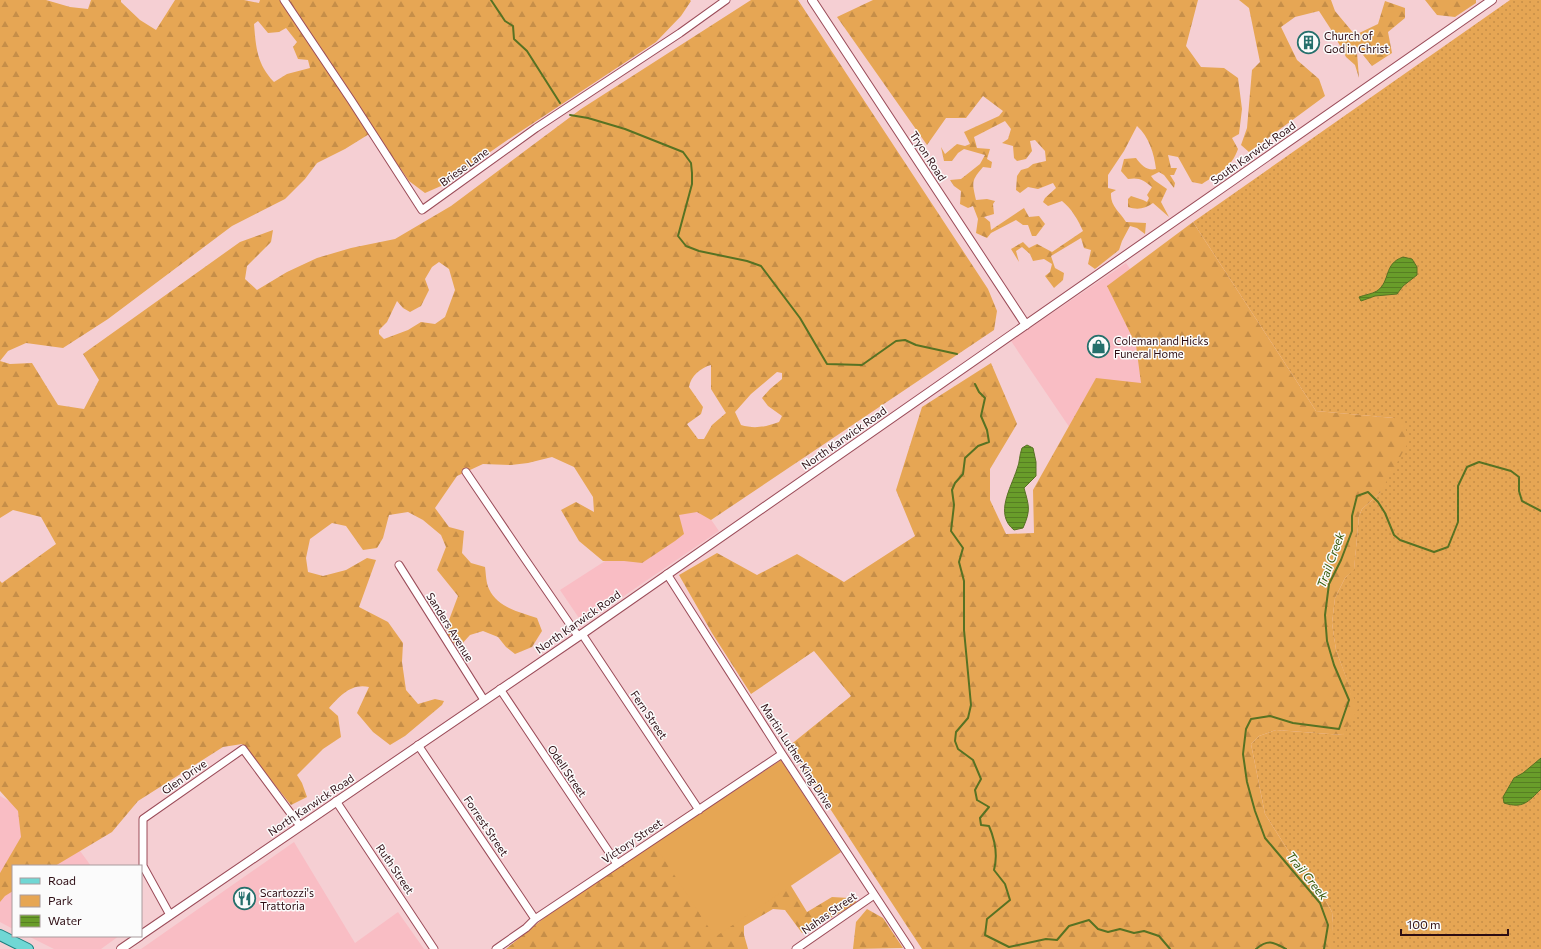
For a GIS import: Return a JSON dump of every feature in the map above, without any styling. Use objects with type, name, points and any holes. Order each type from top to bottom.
[{"type":"main road","points":[[0,935],[28,949]]},
{"type":"street","name":"Briese Lane","points":[[284,0],[422,210],[536,128],[680,33],[726,0]]},
{"type":"street","name":"Tryon Road","points":[[812,0],[1026,325]]},
{"type":"street","name":"South Karwick Road","points":[[1026,325],[1486,2]]},
{"type":"street","name":"North Karwick Road","points":[[142,935],[580,635],[1026,325]]},
{"type":"street","name":"Fern Street","points":[[466,472],[525,560],[580,635],[699,810]]},
{"type":"street","name":"Sanders Avenue","points":[[399,565],[484,700]]},
{"type":"street","name":"Martin Luther King Drive","points":[[667,574],[782,754],[910,949]]},
{"type":"street","name":"Odell Street","points":[[500,689],[617,864]]},
{"type":"street","name":"Forrest Street","points":[[418,745],[535,919]]},
{"type":"street","name":"Glen Drive","points":[[170,915],[143,866],[143,820],[243,749],[300,826]]},
{"type":"street","name":"Victory Street","points":[[496,949],[526,928],[535,919],[782,754]]},
{"type":"street","name":"Ruth Street","points":[[336,801],[434,949]]},
{"type":"street","name":"Nahas Street","points":[[796,949],[874,895]]},
{"type":"street","name":"North Karwick Road","points":[[121,949],[139,937]]},
{"type":"shaded area","points":[[1126,263],[1210,387],[1095,465],[1011,341]]},
{"type":"shaded area","points":[[696,498],[719,531],[583,624],[560,590],[661,525]]},
{"type":"shaded area","points":[[0,796],[67,833],[90,865],[12,865],[12,928],[0,922]]},
{"type":"shaded area","points":[[294,842],[355,943],[398,912],[424,949],[141,949]]},
{"type":"shaded area","points":[[30,937],[118,937],[101,949],[54,949]]},
{"type":"green space","points":[[0,0],[46,0],[70,7],[88,9],[91,0],[121,0],[121,2],[140,20],[156,30],[175,0],[244,0],[259,3],[260,0],[691,1],[681,16],[656,42],[506,141],[441,186],[425,193],[409,181],[374,131],[345,149],[317,163],[305,179],[285,199],[232,226],[108,319],[63,348],[26,343],[8,351],[0,361]],"holes":[[[258,21],[268,33],[279,32],[286,28],[297,42],[293,47],[298,59],[308,60],[310,68],[287,74],[274,82],[264,69],[258,55],[254,24]]]},
{"type":"green space","points":[[751,0],[798,0],[988,289],[997,311],[994,330],[711,520],[697,512],[679,515],[684,534],[642,563],[603,561],[579,541],[561,510],[576,502],[594,512],[593,497],[574,467],[552,457],[528,463],[511,465],[483,464],[457,476],[435,508],[449,527],[464,531],[462,553],[471,563],[485,567],[487,584],[498,601],[510,608],[537,618],[542,631],[532,647],[515,654],[506,647],[498,637],[483,631],[470,635],[460,646],[450,641],[446,628],[458,596],[437,570],[446,547],[441,535],[423,520],[408,512],[389,515],[383,538],[377,548],[363,550],[346,526],[332,523],[310,539],[306,558],[308,572],[323,576],[346,570],[367,558],[376,560],[359,607],[388,622],[403,643],[402,662],[406,690],[418,704],[435,699],[444,701],[442,705],[405,736],[390,745],[373,732],[357,713],[369,687],[363,686],[351,689],[342,695],[329,708],[338,716],[341,737],[323,749],[297,775],[302,783],[307,797],[291,805],[242,744],[223,747],[138,801],[112,832],[57,865],[12,865],[12,892],[5,896],[0,902],[0,873],[21,837],[18,811],[0,791],[0,581],[2,583],[56,544],[41,517],[13,510],[0,518],[0,361],[10,364],[32,363],[58,405],[84,409],[99,380],[83,354],[240,242],[273,230],[271,242],[247,266],[245,279],[257,290],[287,272],[317,258],[351,248],[395,239],[451,206],[581,109]],"holes":[[[439,262],[449,269],[455,290],[445,317],[435,324],[421,322],[408,330],[384,339],[379,334],[379,330],[387,322],[397,301],[403,308],[410,312],[421,306],[429,290],[425,279],[432,267]],[[711,365],[711,389],[726,413],[712,425],[704,439],[698,439],[687,424],[701,414],[703,407],[689,387],[694,376],[700,370]],[[777,372],[782,373],[782,379],[762,398],[768,406],[782,416],[779,422],[760,427],[741,425],[735,412],[751,394]]]},
{"type":"green space","points":[[873,0],[1198,0],[1186,46],[1201,67],[1224,68],[1238,78],[1242,109],[1239,134],[1232,138],[1238,149],[1228,166],[1202,184],[1192,182],[1178,157],[1168,155],[1171,168],[1177,168],[1174,175],[1170,175],[1175,183],[1174,188],[1164,175],[1159,172],[1151,176],[1154,180],[1167,189],[1161,202],[1169,217],[1153,203],[1147,207],[1141,208],[1128,207],[1128,199],[1131,196],[1147,202],[1149,198],[1147,195],[1152,187],[1135,178],[1128,179],[1121,171],[1124,159],[1136,158],[1144,167],[1156,169],[1150,146],[1145,135],[1137,126],[1124,151],[1108,175],[1108,188],[1116,190],[1111,193],[1112,202],[1126,222],[1146,223],[1145,234],[1137,228],[1130,226],[1119,250],[1095,269],[1088,264],[1091,250],[1084,248],[1081,238],[1051,256],[1055,268],[1064,273],[1063,280],[1054,288],[1045,276],[1050,272],[1052,264],[1044,259],[1033,261],[1030,254],[1022,247],[1016,251],[1019,262],[1011,249],[1023,242],[1029,248],[1037,244],[1052,252],[1083,231],[1074,215],[1062,201],[1048,206],[1043,202],[1045,198],[1056,188],[1053,183],[1038,189],[1028,187],[1020,193],[1016,190],[1017,176],[1021,170],[1028,168],[1033,164],[1046,161],[1045,151],[1035,140],[1030,141],[1032,151],[1026,159],[1017,161],[1014,158],[1013,146],[1002,143],[1008,139],[1011,129],[1005,121],[974,137],[977,148],[990,149],[987,159],[992,162],[991,168],[983,167],[974,179],[973,185],[976,200],[987,199],[995,201],[993,204],[994,214],[984,217],[990,222],[991,230],[1024,208],[1029,217],[1039,216],[1045,224],[1036,236],[1032,236],[1028,225],[1023,225],[1016,220],[991,233],[987,238],[976,233],[978,219],[973,206],[968,208],[960,204],[961,191],[954,186],[950,180],[961,179],[980,164],[985,155],[964,149],[958,153],[952,161],[944,161],[941,147],[945,154],[957,144],[965,146],[970,144],[964,132],[999,116],[1003,111],[983,96],[966,118],[946,118],[927,145],[837,17]]},
{"type":"green space","points":[[1239,0],[1331,0],[1335,11],[1355,35],[1378,24],[1385,1],[1405,8],[1405,18],[1388,32],[1392,53],[1372,66],[1354,44],[1357,53],[1359,78],[1355,65],[1346,57],[1319,11],[1295,17],[1281,27],[1297,60],[1319,79],[1325,96],[1249,152],[1241,145],[1247,128],[1252,70],[1260,62],[1249,8]]},
{"type":"green space","points":[[1425,0],[1476,0],[1476,3],[1455,17],[1437,15]]},
{"type":"green space","points":[[1510,0],[1541,0],[1541,949],[1330,949],[1333,923],[1332,912],[1321,892],[1303,874],[1265,814],[1251,744],[1259,736],[1276,730],[1343,735],[1351,691],[1336,650],[1332,623],[1335,598],[1345,578],[1354,569],[1359,516],[1362,509],[1380,493],[1394,418],[1316,411],[1193,222]]},
{"type":"green space","points":[[1193,222],[1316,411],[1394,418],[1405,424],[1408,443],[1380,493],[1362,509],[1359,516],[1354,570],[1345,578],[1335,598],[1332,623],[1336,650],[1358,709],[1343,735],[1276,730],[1259,736],[1251,744],[1265,814],[1303,874],[1321,892],[1332,912],[1332,946],[1330,949],[922,949],[789,746],[851,696],[814,651],[751,694],[712,633],[679,575],[717,553],[757,575],[797,554],[844,582],[915,536],[896,490],[922,407],[991,363],[1017,424],[990,469],[990,500],[1006,534],[1034,533],[1033,490],[1096,378],[1141,383],[1136,345],[1107,286]]},
{"type":"green space","points":[[781,760],[841,852],[715,937],[654,844]]},
{"type":"green space","points":[[726,794],[729,801],[788,881],[807,912],[832,897],[849,898],[857,902],[802,933],[785,910],[773,909],[744,926],[744,935],[748,949],[506,949],[544,918]]},
{"type":"green space","points":[[867,909],[883,918],[903,948],[853,949],[856,922]]},
{"type":"water","points":[[1403,257],[1412,259],[1417,267],[1417,275],[1403,286],[1397,294],[1375,296],[1361,301],[1359,297],[1375,292],[1381,287],[1392,264]]},
{"type":"water","points":[[1027,445],[1033,448],[1036,462],[1036,476],[1024,488],[1028,508],[1026,522],[1023,528],[1014,530],[1008,524],[1005,516],[1006,501],[1018,466],[1022,448]]},
{"type":"water","points":[[1541,758],[1541,789],[1529,801],[1521,805],[1504,803],[1503,797],[1514,778],[1523,773]]},
{"type":"waterway","points":[[491,0],[505,21],[513,26],[514,39],[527,51],[560,103]]},
{"type":"waterway","points":[[570,115],[588,118],[625,129],[683,152],[691,163],[692,184],[678,236],[686,246],[699,251],[747,261],[761,266],[800,318],[827,364],[862,365],[896,341],[905,340],[916,345],[957,354]]},
{"type":"waterway","points":[[975,384],[979,392],[985,398],[981,416],[987,430],[989,442],[978,446],[965,458],[963,474],[955,483],[952,490],[954,505],[951,531],[963,548],[959,562],[964,581],[964,630],[971,705],[968,718],[956,732],[955,741],[958,749],[973,760],[981,779],[975,790],[977,800],[989,807],[980,818],[981,825],[989,826],[991,831],[996,853],[994,870],[1005,884],[1010,900],[987,919],[985,935],[1009,947],[1046,939],[1057,940],[1069,926],[1089,920],[1098,929],[1108,932],[1120,929],[1134,933],[1144,931],[1159,936],[1170,949]]},
{"type":"waterway","name":"Trail Creek","points":[[1324,949],[1328,925],[1320,903],[1265,838],[1255,811],[1247,782],[1243,754],[1246,729],[1251,719],[1270,716],[1293,723],[1339,729],[1349,700],[1334,665],[1327,641],[1325,615],[1329,584],[1341,560],[1352,531],[1352,516],[1357,496],[1368,492],[1378,502],[1385,513],[1394,535],[1400,540],[1434,552],[1448,547],[1458,522],[1458,486],[1467,467],[1479,462],[1511,471],[1519,477],[1519,491],[1522,501],[1541,511]]},
{"type":"waterway","name":"Trail Creek","points":[[1256,949],[1267,943],[1274,943],[1286,949]]},
{"type":"place","name":"Church of God in Christ","points":[[1309,42]]},
{"type":"place","name":"Coleman and Hicks Funeral Home","points":[[1099,347]]},
{"type":"place","name":"Scartozzi's Trattoria","points":[[244,899]]}]
